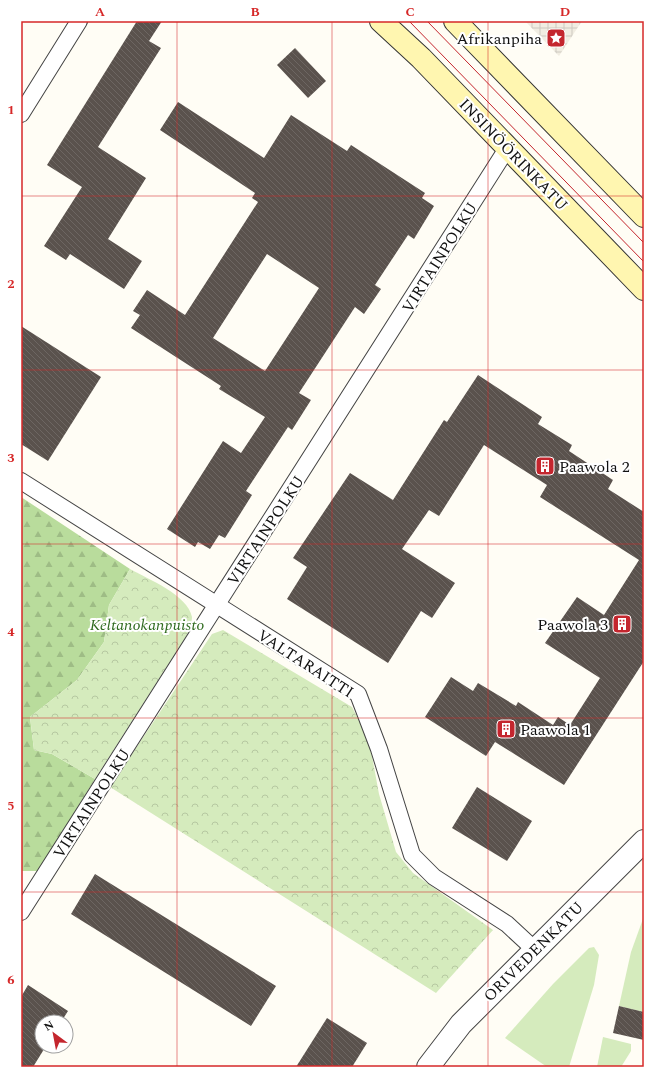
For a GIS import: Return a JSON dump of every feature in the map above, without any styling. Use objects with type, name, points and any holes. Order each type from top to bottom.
[{"type":"main road","name":"INSINÖÖRINKATU","points":[[381,21],[421,58],[644,289]]},
{"type":"main road","points":[[455,21],[644,216]]},
{"type":"street","name":"ORIVEDENKATU","points":[[428,1067],[461,1024],[644,841]]},
{"type":"lane","points":[[21,114],[79,21]]},
{"type":"lane","name":"VIRTAINPOLKU","points":[[21,912],[508,147]]},
{"type":"lane","name":"VALTARAITTI","points":[[21,481],[358,694],[379,749],[412,855],[434,877],[506,924],[535,950]]},
{"type":"green space","name":"Keltanokanpuisto","points":[[21,497],[130,569],[109,605],[104,642],[77,680],[30,717],[34,750],[52,754],[95,779],[38,871],[21,871]]},
{"type":"green space","name":"Keltanokanpuisto","points":[[130,569],[166,588],[175,595],[189,609],[192,621],[187,635],[95,779],[52,754],[34,750],[30,717],[77,680],[104,642],[109,605]]},
{"type":"green space","points":[[223,630],[352,707],[369,740],[379,794],[396,852],[413,873],[493,930],[436,993],[110,787],[212,634]]},
{"type":"green space","points":[[644,916],[644,1012],[619,1006],[631,952]]},
{"type":"green space","points":[[594,947],[599,955],[594,985],[569,1067],[547,1067],[505,1038],[553,984],[589,948]]},
{"type":"green space","points":[[603,1037],[631,1044],[631,1051],[621,1067],[597,1067]]},
{"type":"shaded area","name":"Afrikanpiha","points":[[525,21],[582,21],[559,56]]},
{"type":"building","points":[[137,21],[162,21],[149,41],[161,48],[98,147],[146,178],[108,239],[142,261],[124,289],[70,254],[66,260],[44,246],[82,187],[47,165]]},
{"type":"building","points":[[295,48],[326,81],[308,98],[277,65]]},
{"type":"building","points":[[178,102],[264,158],[291,115],[347,151],[351,145],[425,193],[422,198],[434,206],[414,239],[408,235],[375,285],[381,289],[364,314],[355,307],[299,393],[311,400],[292,430],[288,427],[246,491],[252,495],[225,538],[219,535],[210,549],[198,542],[195,547],[167,529],[223,441],[241,453],[265,417],[219,389],[221,386],[131,328],[140,315],[133,311],[147,290],[185,315],[258,202],[252,198],[255,193],[160,130]],"holes":[[[267,254],[319,288],[265,371],[213,338]]]},
{"type":"building","points":[[21,326],[101,377],[48,461],[21,444]]},
{"type":"building","points":[[478,375],[542,417],[538,424],[572,445],[569,451],[613,480],[608,489],[644,512],[644,661],[564,785],[495,742],[486,756],[425,717],[451,677],[473,691],[478,683],[516,706],[518,702],[553,725],[558,717],[570,725],[600,678],[545,643],[577,597],[604,615],[639,560],[540,497],[547,485],[484,445],[439,516],[429,510],[402,549],[455,583],[432,618],[421,611],[388,663],[287,599],[307,567],[293,558],[350,473],[393,500],[444,420],[447,422]]},
{"type":"building","points":[[477,787],[532,821],[507,861],[452,828]]},
{"type":"building","points":[[95,874],[276,986],[251,1026],[71,914]]},
{"type":"building","points":[[28,985],[68,1011],[66,1014],[34,1014],[34,1054],[41,1054],[33,1067],[21,1067],[21,997]]},
{"type":"building","points":[[619,1006],[644,1012],[644,1040],[613,1033]]},
{"type":"building","points":[[327,1018],[367,1043],[352,1067],[296,1067]]},
{"type":"tram line","points":[[409,21],[644,262]]},
{"type":"tram line","points":[[427,21],[644,243]]},
{"type":"place","name":"Afrikanpiha","points":[[556,38]]},
{"type":"place","name":"Paawola 2","points":[[545,466]]},
{"type":"place","name":"Paawola 3","points":[[622,624]]},
{"type":"place","name":"Paawola 1","points":[[506,729]]}]
